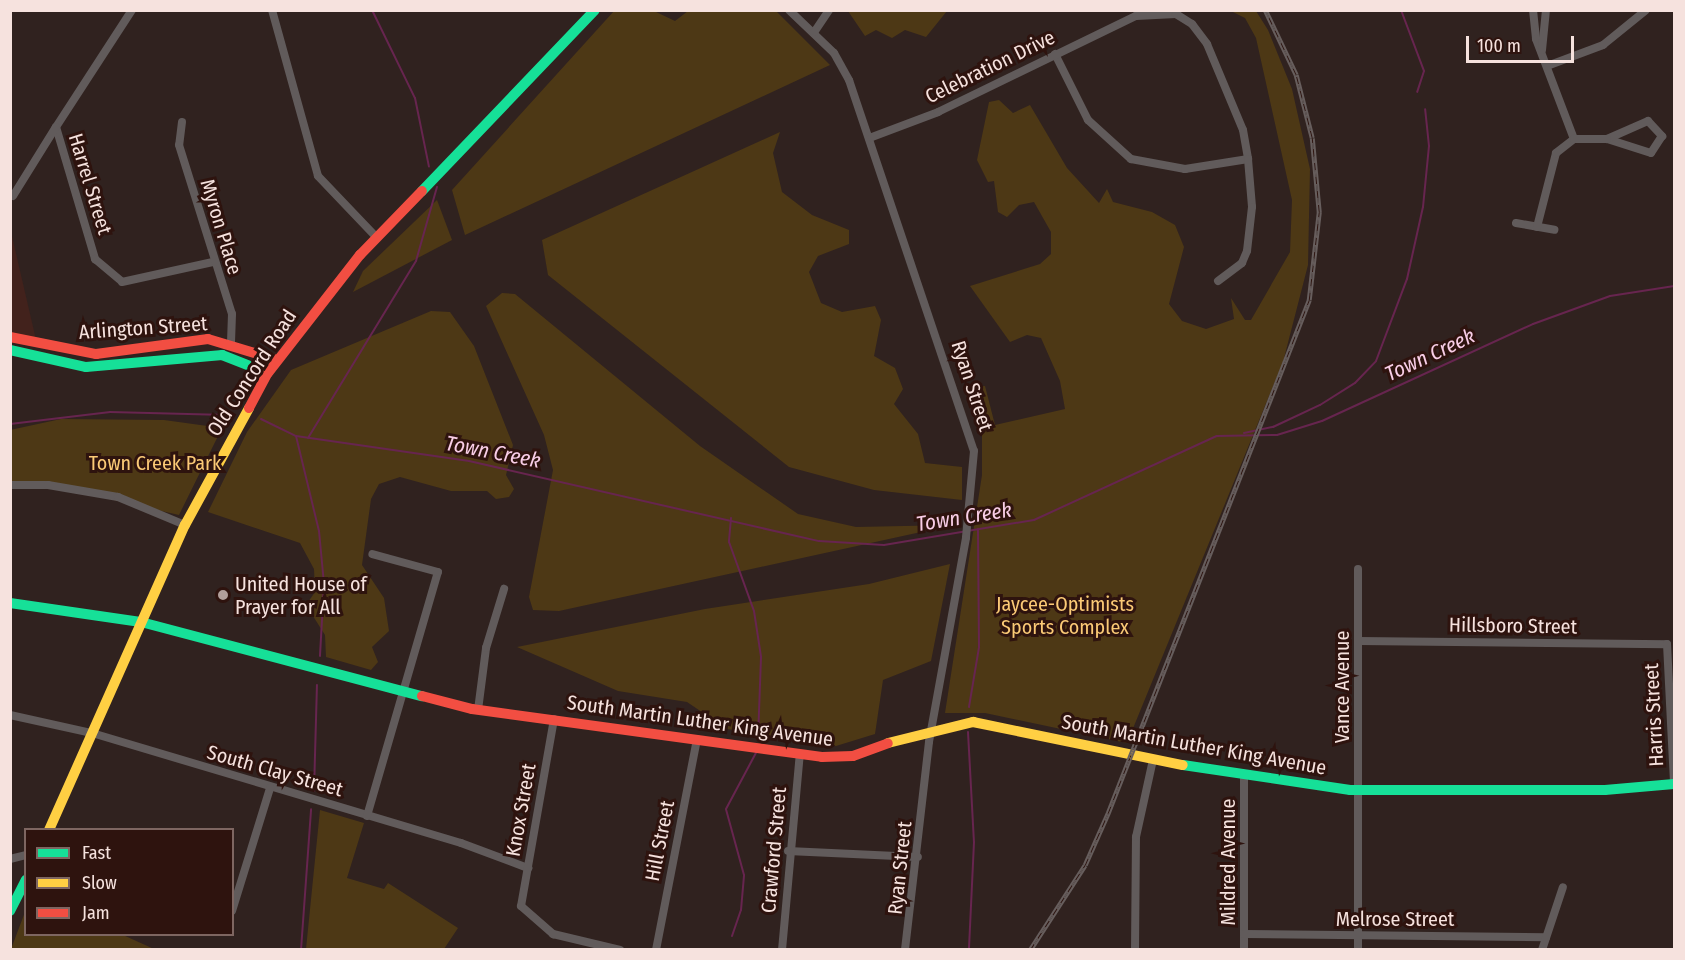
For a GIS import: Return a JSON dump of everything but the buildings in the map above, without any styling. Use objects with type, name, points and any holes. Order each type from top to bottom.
[{"type":"street","name":"Harrel Street","points":[[132,10],[56,127],[95,259],[111,278],[137,282],[213,262]]},
{"type":"street","points":[[272,10],[318,176],[376,237]]},
{"type":"street","name":"Old Concord Road","points":[[50,828],[185,525],[268,373],[376,237],[595,10]]},
{"type":"street","name":"Ryan Street","points":[[789,10],[815,31],[843,67],[872,138],[972,435],[966,538],[933,728],[905,950]]},
{"type":"street","points":[[815,31],[829,10]]},
{"type":"street","points":[[1533,10],[1547,66],[1574,139]]},
{"type":"street","points":[[1542,50],[1546,10]]},
{"type":"street","points":[[1547,66],[1603,45],[1646,10]]},
{"type":"street","name":"Celebration Drive","points":[[872,138],[1148,12],[1183,17],[1207,44],[1229,90],[1248,159],[1252,207],[1247,251],[1242,263],[1218,281]]},
{"type":"street","points":[[1055,54],[1088,120],[1131,159],[1185,169],[1248,159]]},
{"type":"street","name":"Myron Place","points":[[182,122],[178,145],[213,262],[232,314],[231,343]]},
{"type":"street","points":[[1537,227],[1550,164],[1574,139],[1607,139],[1651,153],[1662,136],[1648,122],[1607,139]]},
{"type":"street","points":[[13,196],[56,127]]},
{"type":"street","points":[[1516,223],[1554,230]]},
{"type":"street","name":"Arlington Street","points":[[10,337],[96,354],[188,340],[231,343],[277,360]]},
{"type":"street","points":[[165,357],[198,347],[228,349],[231,343]]},
{"type":"street","name":"Arlington Street","points":[[10,350],[86,367],[165,357],[222,355],[268,373]]},
{"type":"street","points":[[10,485],[48,485],[118,497],[185,525]]},
{"type":"street","points":[[368,816],[438,572],[372,554]]},
{"type":"street","name":"Vance Avenue","points":[[1358,569],[1358,950]]},
{"type":"street","points":[[478,710],[486,648],[504,589]]},
{"type":"street","name":"South Martin Luther King Avenue","points":[[10,603],[141,622],[402,694],[478,710],[800,754],[853,756],[933,728],[989,724],[1153,760],[1358,790],[1605,790],[1674,784]]},
{"type":"street","name":"Hillsboro Street","points":[[1359,641],[1668,645]]},
{"type":"street","name":"Harris Street","points":[[1668,645],[1674,784]]},
{"type":"street","name":"South Clay Street","points":[[10,715],[92,733],[368,816],[528,868]]},
{"type":"street","name":"Knox Street","points":[[554,719],[521,906],[560,937],[620,950]]},
{"type":"street","name":"Hill Street","points":[[656,950],[697,739]]},
{"type":"street","name":"Crawford Street","points":[[782,950],[788,851],[800,754]]},
{"type":"street","points":[[1135,950],[1136,837],[1153,760]]},
{"type":"street","name":"Mildred Avenue","points":[[1244,775],[1244,950]]},
{"type":"street","points":[[234,905],[270,788]]},
{"type":"street","points":[[788,851],[918,857]]},
{"type":"street","points":[[10,911],[24,884]]},
{"type":"street","points":[[1542,950],[1563,887]]},
{"type":"street","name":"Melrose Street","points":[[1244,934],[1546,937]]},
{"type":"shaded area","points":[[11,232],[37,344],[11,337]]},
{"type":"green space","points":[[614,11],[654,11],[675,21],[688,11],[776,11],[830,65],[465,235],[452,190]]},
{"type":"green space","points":[[848,11],[947,11],[926,37],[905,30],[892,38],[876,30],[865,36]]},
{"type":"green space","name":"Jaycee-Optimists Sports Complex","points":[[1231,11],[1256,11],[1268,30],[1292,89],[1310,169],[1308,265],[1283,362],[1127,743],[985,713],[945,713],[982,475],[982,432],[966,388],[985,386],[995,425],[1065,409],[1060,381],[1041,338],[1027,335],[1010,342],[970,286],[1040,264],[1051,254],[1051,232],[1034,202],[1019,205],[1007,217],[998,212],[994,181],[988,182],[977,160],[989,102],[999,100],[1013,113],[1030,105],[1067,168],[1099,203],[1107,189],[1113,202],[1152,212],[1175,225],[1184,247],[1169,304],[1182,321],[1206,329],[1234,319],[1231,298],[1245,320],[1251,320],[1290,252],[1292,200],[1256,38],[1245,18]]},
{"type":"green space","points":[[780,132],[773,153],[782,192],[812,215],[849,230],[849,244],[818,256],[809,272],[821,303],[842,312],[875,306],[881,320],[874,356],[895,368],[903,389],[894,404],[918,434],[925,463],[962,467],[962,500],[874,490],[789,467],[548,275],[542,240]]},
{"type":"green space","points":[[437,200],[452,240],[353,292],[363,271]]},
{"type":"green space","points":[[502,293],[515,294],[700,446],[798,514],[856,527],[953,525],[559,611],[533,610],[529,597],[553,470],[544,435],[486,306]]},
{"type":"green space","points":[[431,311],[450,312],[474,346],[513,445],[506,475],[514,489],[509,497],[496,499],[487,491],[451,491],[400,477],[379,484],[371,499],[362,565],[384,598],[389,631],[372,647],[378,662],[371,670],[326,657],[325,635],[306,605],[315,592],[314,569],[300,543],[208,512],[247,432],[291,370]]},
{"type":"green space","name":"Town Creek Park","points":[[61,419],[164,420],[222,428],[179,515],[48,485],[11,485],[10,430]]},
{"type":"green space","points":[[950,564],[931,661],[883,680],[875,734],[836,746],[727,729],[687,702],[618,691],[517,647],[705,609],[869,584]]},
{"type":"green space","points":[[320,810],[364,823],[347,878],[384,889],[388,883],[458,928],[444,949],[306,949]]},
{"type":"green space","points":[[24,915],[24,936],[125,936],[154,949],[11,949]]},
{"type":"waterway","points":[[372,10],[415,98],[429,167]]},
{"type":"waterway","points":[[1401,10],[1424,71],[1417,92]]},
{"type":"waterway","points":[[1244,433],[1273,427],[1320,405],[1355,383],[1376,361],[1407,279],[1423,207],[1429,146],[1425,109]]},
{"type":"waterway","points":[[308,438],[416,261],[437,187]]},
{"type":"waterway","name":"Town Creek","points":[[261,419],[296,436],[469,461],[819,541],[884,545],[1034,520],[1217,436],[1277,435],[1322,421],[1533,324],[1610,296],[1674,286]]},
{"type":"waterway","name":"Town Creek","points":[[10,424],[110,412],[227,415]]},
{"type":"waterway","points":[[296,436],[319,531],[324,584],[320,656]]},
{"type":"waterway","points":[[731,518],[729,542],[754,611],[761,657],[758,738]]},
{"type":"waterway","points":[[969,707],[979,647],[978,529]]},
{"type":"waterway","points":[[314,791],[317,685]]},
{"type":"waterway","points":[[968,732],[974,842],[969,950]]},
{"type":"waterway","points":[[732,936],[741,910],[744,875],[726,809],[757,751]]},
{"type":"waterway","points":[[301,950],[311,809]]},
{"type":"railway","points":[[1030,950],[1085,865],[1108,813],[1309,300],[1319,212],[1312,138],[1296,75],[1265,10]]},
{"type":"traffic: fast","points":[[422,191],[595,10]]},
{"type":"traffic: fast","points":[[10,350],[86,367],[222,355],[268,373]]},
{"type":"traffic: fast","points":[[10,603],[141,622],[422,696]]},
{"type":"traffic: fast","points":[[1183,765],[1350,790],[1605,790],[1674,784]]},
{"type":"traffic: fast","points":[[10,911],[24,884]]},
{"type":"traffic: slow","points":[[50,828],[185,525],[249,408]]},
{"type":"traffic: slow","points":[[888,743],[973,722],[1183,765]]},
{"type":"traffic: jam","points":[[249,408],[268,373],[360,255],[422,191]]},
{"type":"traffic: jam","points":[[10,337],[96,354],[208,339],[277,360]]},
{"type":"traffic: jam","points":[[422,696],[472,709],[822,757],[853,756],[888,743]]},
{"type":"place","name":"United House of Prayer for All","points":[[223,595]]}]
